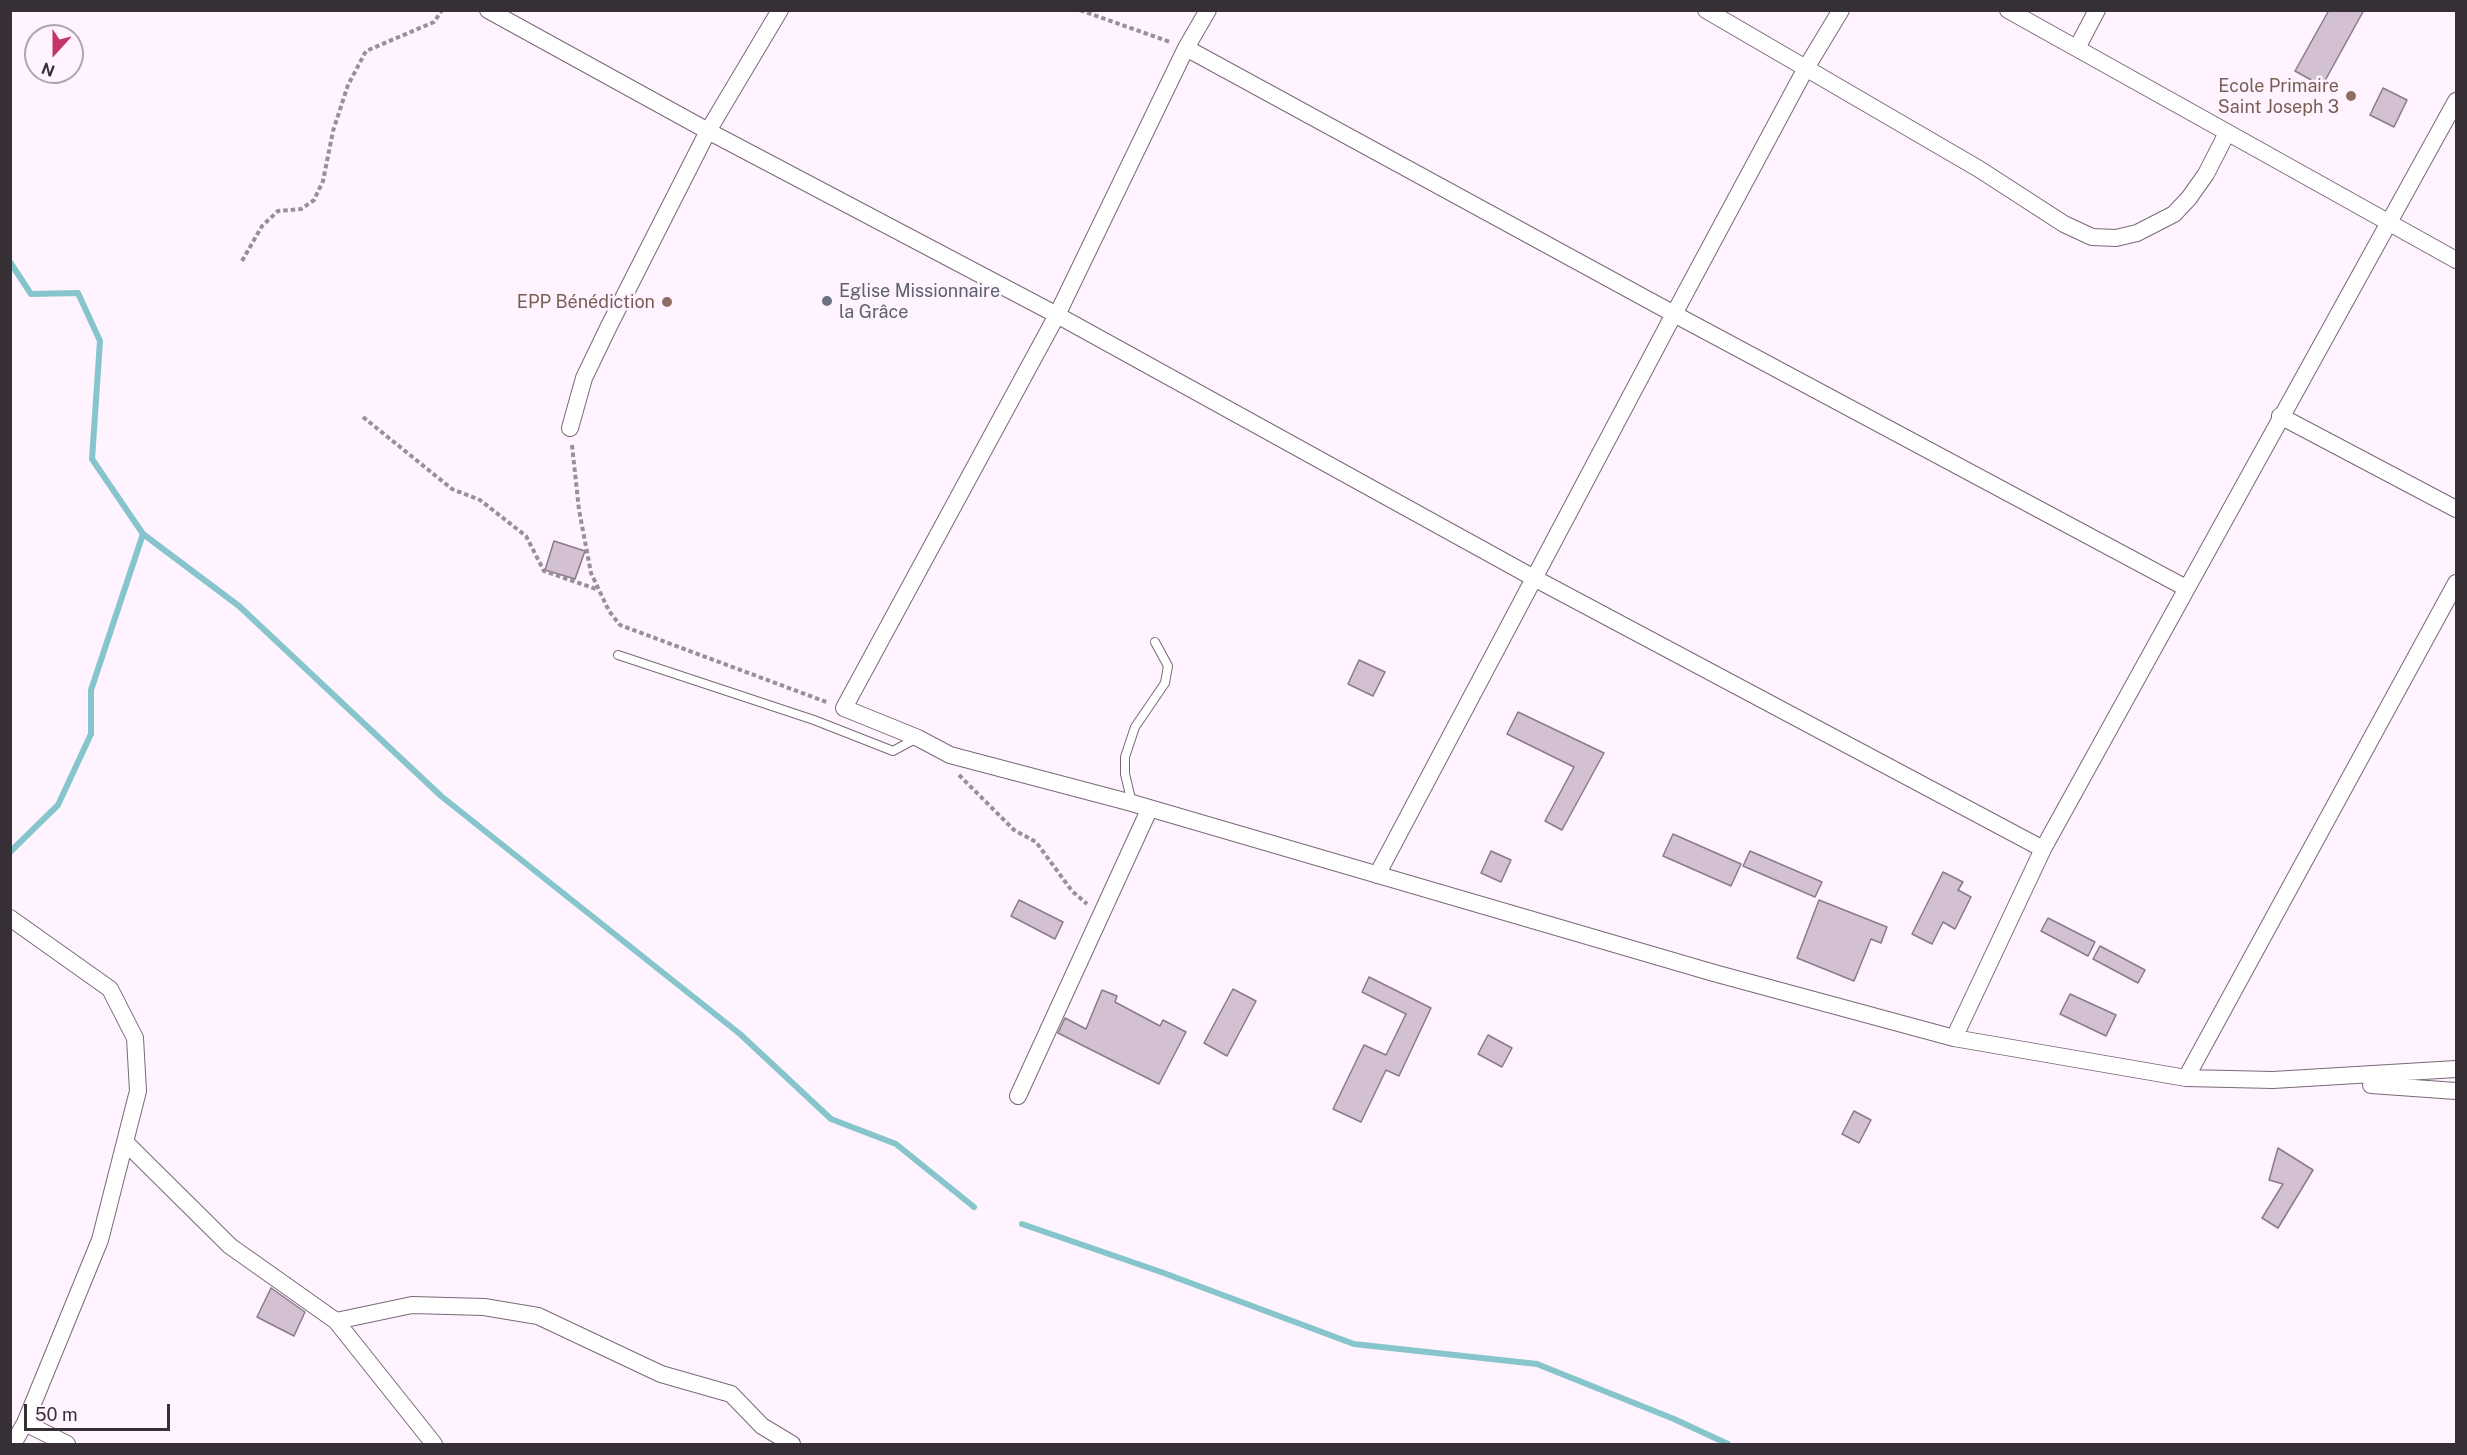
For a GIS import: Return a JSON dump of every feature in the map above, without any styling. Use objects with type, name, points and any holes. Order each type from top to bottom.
[{"type":"street","points":[[488,10],[708,131],[1057,315],[1534,578],[2043,849]]},
{"type":"street","points":[[570,428],[584,378],[708,131],[780,10]]},
{"type":"street","points":[[1208,10],[1186,48],[1057,315],[844,708],[918,738],[950,755],[1132,803],[1149,810],[1703,969],[1954,1038],[2186,1078],[2296,1080],[2457,1090]]},
{"type":"street","points":[[1706,10],[1979,169],[2064,224],[2092,237],[2116,238],[2137,233],[2174,214],[2206,174],[2228,133]]},
{"type":"street","points":[[1377,875],[1674,314],[1806,68],[1841,10]]},
{"type":"street","points":[[2008,10],[2389,225],[2457,260]]},
{"type":"street","points":[[2077,48],[2097,10]]},
{"type":"street","points":[[1186,48],[1674,314],[2186,588]]},
{"type":"street","points":[[1954,1038],[2043,849],[2280,416],[2457,101]]},
{"type":"street","points":[[2280,416],[2457,509]]},
{"type":"street","points":[[2186,1078],[2457,584]]},
{"type":"street","points":[[1018,1096],[1149,810]]},
{"type":"street","points":[[10,918],[110,989],[135,1038],[138,1090],[100,1240],[25,1423],[13,1444]]},
{"type":"street","points":[[2296,1080],[2457,1069]]},
{"type":"street","points":[[125,1142],[230,1246],[336,1321],[434,1444]]},
{"type":"street","points":[[336,1321],[412,1305],[484,1307],[538,1316],[661,1374],[731,1394],[762,1426],[792,1444]]},
{"type":"street","points":[[25,1423],[67,1444]]},
{"type":"lane","points":[[1132,803],[1125,774],[1125,758],[1135,727],[1165,683],[1168,666],[1155,642]]},
{"type":"lane","points":[[618,655],[814,720],[893,750],[918,738]]},
{"type":"path","points":[[242,261],[262,226],[278,212],[301,209],[314,200],[323,181],[333,131],[348,85],[366,51],[434,22],[442,10]]},
{"type":"path","points":[[1080,10],[1186,48]]},
{"type":"path","points":[[363,417],[452,489],[480,500],[526,536],[544,572],[596,589]]},
{"type":"path","points":[[570,428],[579,510],[596,589],[620,625],[844,708]]},
{"type":"path","points":[[950,755],[960,779],[1014,830],[1036,842],[1072,891],[1101,916]]},
{"type":"building","points":[[2329,10],[2364,10],[2322,86],[2295,71]]},
{"type":"building","points":[[2383,88],[2407,100],[2394,127],[2370,115]]},
{"type":"building","points":[[554,541],[585,551],[575,579],[545,570]]},
{"type":"building","points":[[1359,660],[1385,672],[1373,696],[1348,684]]},
{"type":"building","points":[[1518,712],[1604,753],[1562,830],[1545,821],[1574,767],[1507,734]]},
{"type":"building","points":[[1673,834],[1741,864],[1731,886],[1663,856]]},
{"type":"building","points":[[1491,851],[1511,860],[1501,882],[1481,873]]},
{"type":"building","points":[[1750,851],[1822,882],[1815,897],[1743,866]]},
{"type":"building","points":[[1943,872],[1963,882],[1958,890],[1971,897],[1955,929],[1943,922],[1932,944],[1912,934]]},
{"type":"building","points":[[1019,900],[1063,922],[1055,939],[1011,916]]},
{"type":"building","points":[[1819,900],[1887,927],[1881,943],[1871,939],[1854,981],[1797,958]]},
{"type":"building","points":[[2048,918],[2095,942],[2088,956],[2041,931]]},
{"type":"building","points":[[2100,946],[2145,970],[2138,983],[2093,959]]},
{"type":"building","points":[[1369,977],[1431,1008],[1399,1076],[1386,1070],[1361,1122],[1333,1109],[1364,1045],[1386,1055],[1406,1014],[1362,992]]},
{"type":"building","points":[[1233,989],[1256,1001],[1227,1056],[1204,1043]]},
{"type":"building","points":[[1102,990],[1117,996],[1115,1002],[1160,1026],[1163,1020],[1186,1032],[1159,1084],[1058,1033],[1065,1018],[1086,1029]]},
{"type":"building","points":[[2070,994],[2116,1015],[2106,1036],[2060,1014]]},
{"type":"building","points":[[1488,1035],[1512,1048],[1502,1067],[1478,1054]]},
{"type":"building","points":[[1854,1111],[1871,1120],[1859,1143],[1842,1134]]},
{"type":"building","points":[[2278,1148],[2313,1170],[2278,1228],[2262,1218],[2283,1184],[2269,1180]]},
{"type":"building","points":[[271,1288],[305,1312],[294,1336],[257,1317]]},
{"type":"waterway","points":[[10,262],[31,294],[78,293],[100,341],[92,459],[143,534],[239,606],[441,796],[740,1034],[831,1119],[896,1144],[974,1207]]},
{"type":"waterway","points":[[10,852],[58,805],[91,734],[91,690],[143,534]]},
{"type":"waterway","points":[[1022,1224],[1161,1272],[1354,1344],[1537,1364],[1674,1419],[1728,1444]]},
{"type":"place","name":"Ecole Primaire Saint Joseph 3","points":[[2351,96]]},
{"type":"place","name":"Eglise Missionnaire la Grâce","points":[[827,301]]},
{"type":"place","name":"EPP Bénédiction","points":[[667,302]]}]
